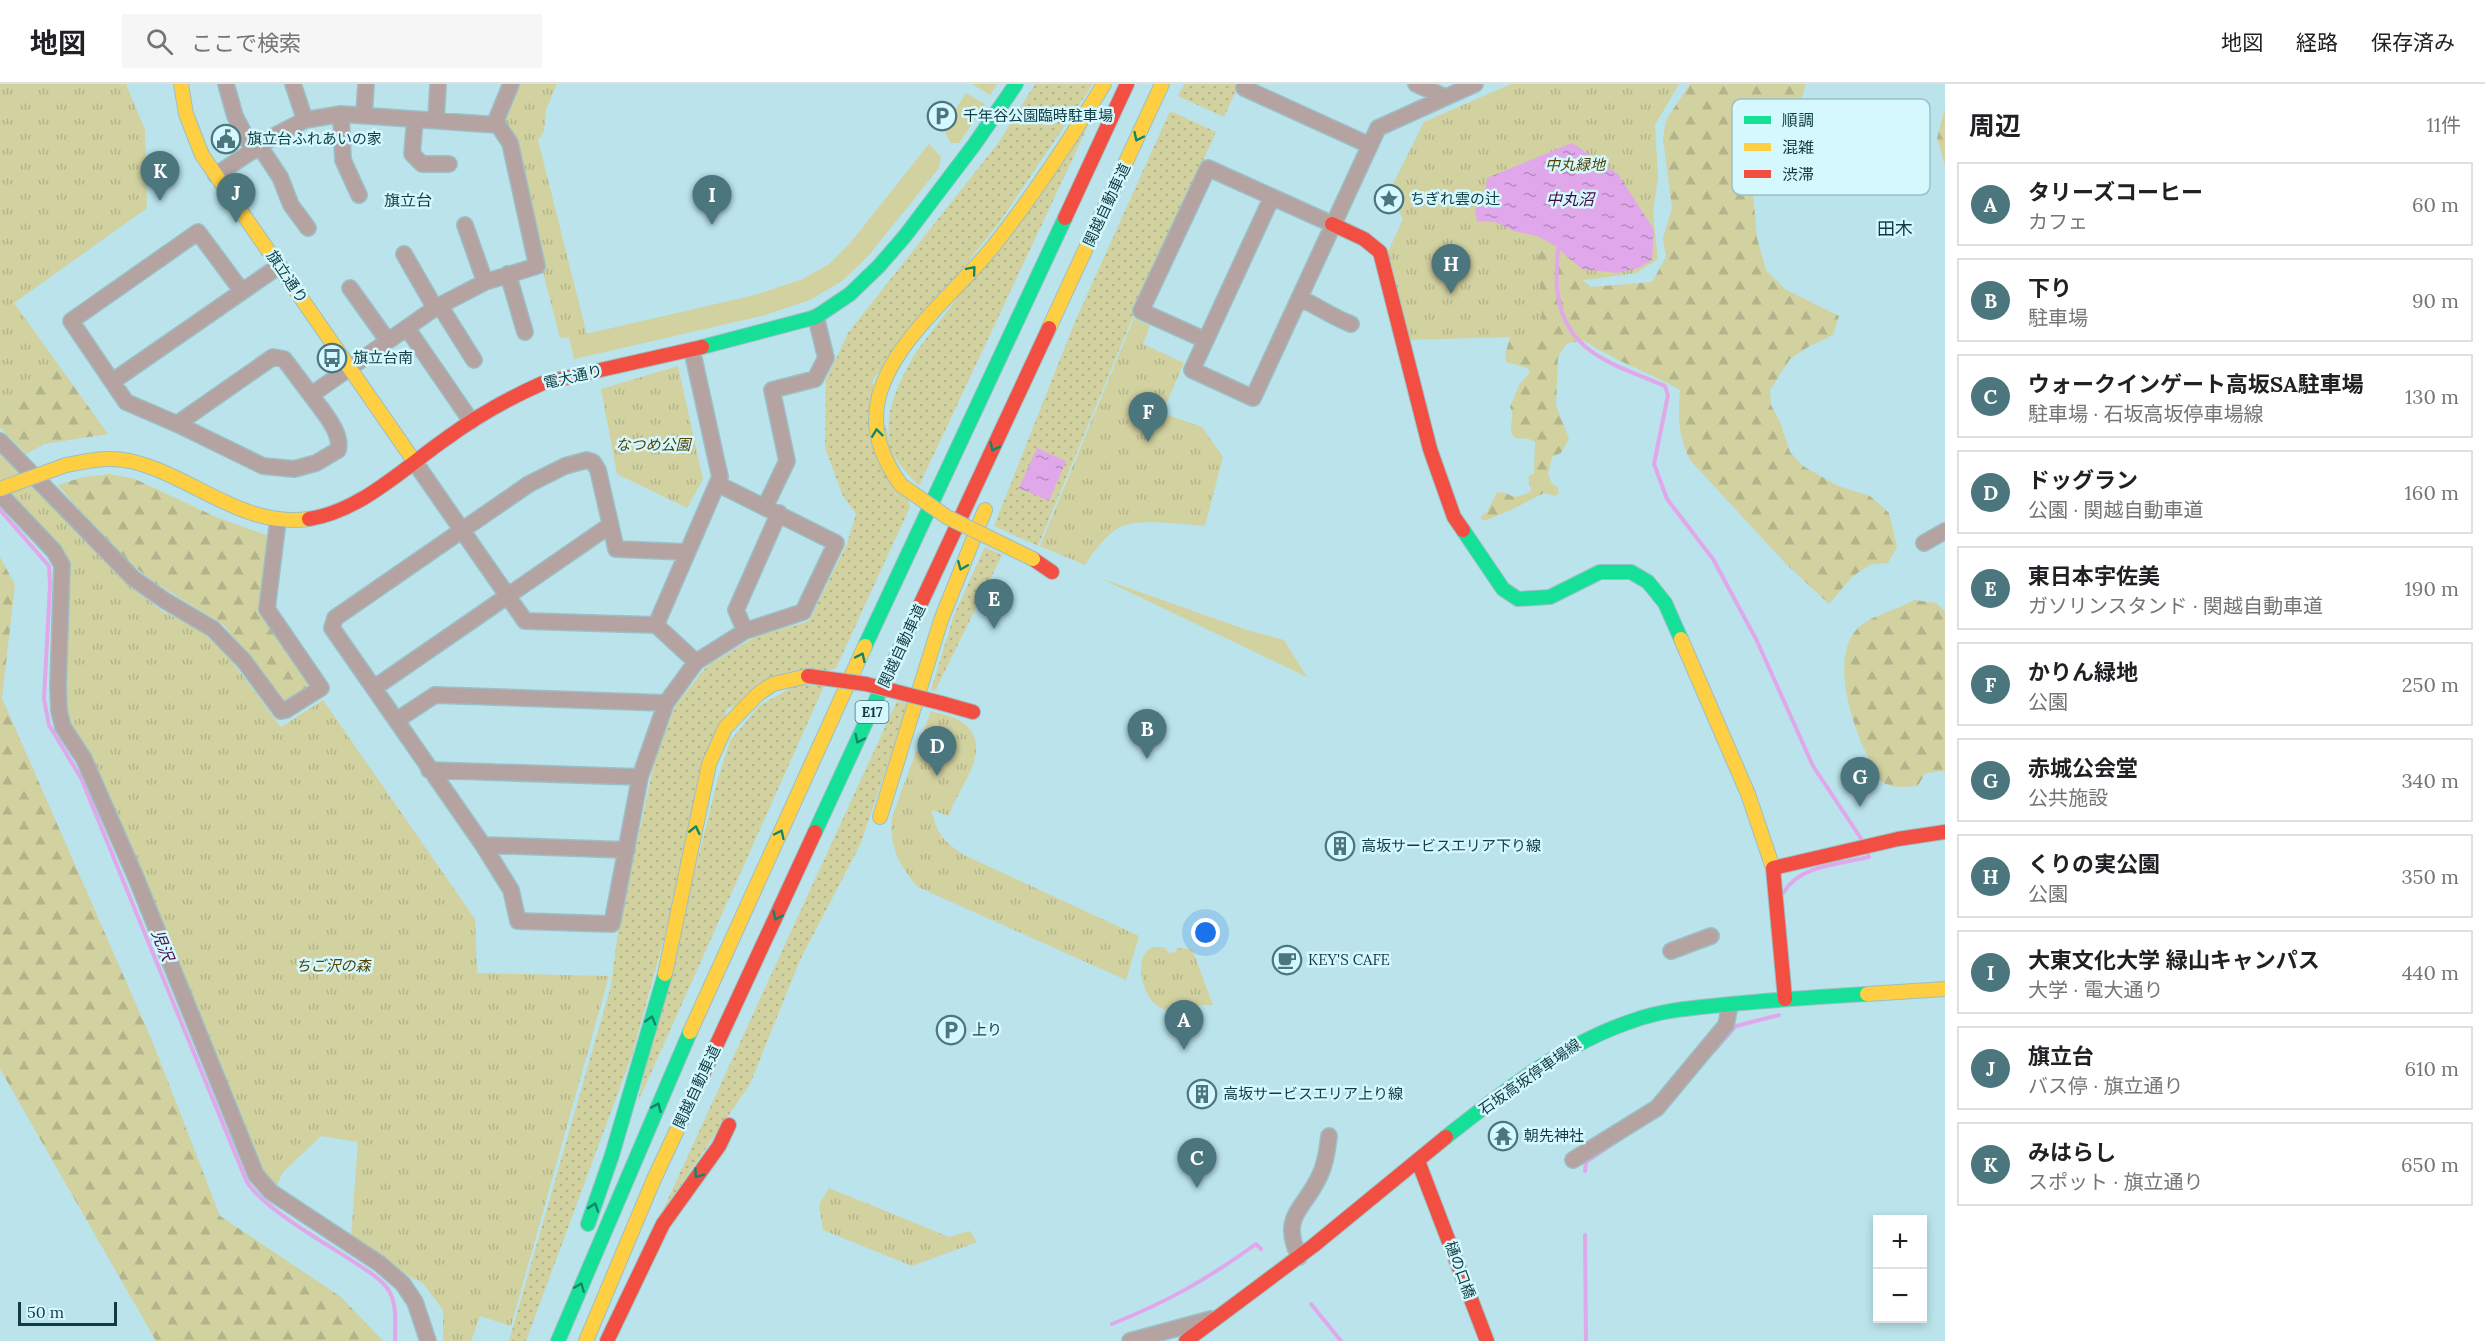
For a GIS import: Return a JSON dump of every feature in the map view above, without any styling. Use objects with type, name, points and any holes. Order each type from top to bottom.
[{"type":"main road","name":"旗立通り","points":[[181,84],[186,114],[202,155],[414,461]]},
{"type":"main road","name":"電大通り","points":[[0,489],[85,459],[105,457],[129,459],[162,471],[231,505],[278,520],[299,520],[340,510],[366,495],[508,397],[543,383],[692,350],[816,317],[850,295],[880,267],[961,165],[1016,84]]},
{"type":"main road","points":[[1052,572],[1033,559],[947,517],[917,499],[888,469],[880,452],[876,424],[884,383],[909,343],[1013,220],[1050,168],[1104,84]]},
{"type":"main road","name":"関越自動車道","points":[[558,1341],[609,1214],[717,971],[1127,84]]},
{"type":"main road","name":"関越自動車道","points":[[586,1341],[659,1169],[1162,84]]},
{"type":"main road","points":[[1332,224],[1373,243],[1380,252],[1430,449],[1454,517],[1503,589],[1518,599],[1550,597],[1600,572],[1631,572],[1648,582],[1665,603],[1748,794],[1773,868],[1785,999]]},
{"type":"main road","points":[[1006,453],[1083,257]]},
{"type":"main road","points":[[880,817],[941,620],[989,500]]},
{"type":"main road","points":[[582,1241],[612,1155],[665,974],[710,764],[725,729],[758,694],[773,684],[808,676],[875,685],[973,712]]},
{"type":"main road","points":[[1773,868],[1907,838],[1945,832]]},
{"type":"main road","name":"石坂高坂停車場線","points":[[1186,1341],[1299,1257],[1528,1076],[1585,1038],[1650,1015],[1785,999],[1945,989]]},
{"type":"main road","points":[[607,1341],[663,1224],[719,1146],[729,1125]]},
{"type":"main road","name":"樋の口橋","points":[[1418,1161],[1434,1198],[1486,1341]]},
{"type":"main road","points":[[547,1341],[566,1285]]},
{"type":"street","points":[[226,84],[235,116],[256,149],[280,177],[291,205],[308,228]]},
{"type":"street","points":[[292,84],[305,120]]},
{"type":"street","points":[[364,115],[366,84]]},
{"type":"street","points":[[436,121],[438,84]]},
{"type":"street","points":[[311,394],[350,370],[387,341],[438,307],[485,282],[537,266],[510,143],[498,126],[497,118],[511,84]]},
{"type":"street","points":[[1246,84],[1244,88],[1369,145]]},
{"type":"street","points":[[1416,84],[1445,97]]},
{"type":"street","points":[[1272,197],[1192,370],[1253,398],[1378,128],[1475,84]]},
{"type":"street","points":[[216,175],[283,131],[305,120],[341,114],[498,126]]},
{"type":"street","points":[[341,114],[343,160],[359,195]]},
{"type":"street","points":[[415,120],[412,154],[422,164],[449,164]]},
{"type":"street","points":[[1205,340],[1142,310],[1208,168],[1332,224]]},
{"type":"street","points":[[465,225],[485,282]]},
{"type":"street","points":[[177,423],[273,357],[284,358],[337,434],[340,443],[338,450],[316,463],[294,469],[263,466],[177,423],[126,402],[70,321],[198,232],[241,290]]},
{"type":"street","points":[[404,254],[474,360]]},
{"type":"street","points":[[112,381],[279,266]]},
{"type":"street","points":[[508,274],[525,332]]},
{"type":"street","points":[[350,288],[387,341]]},
{"type":"street","points":[[1299,298],[1323,308],[1332,317],[1351,324]]},
{"type":"street","points":[[745,631],[736,610],[787,461],[772,390],[815,379],[826,358],[816,317]]},
{"type":"street","points":[[407,328],[471,421]]},
{"type":"street","points":[[656,625],[720,477],[692,350]]},
{"type":"street","points":[[0,441],[133,578],[164,600],[213,629],[244,661],[281,711],[321,688],[267,609],[278,520]]},
{"type":"street","points":[[686,552],[616,549],[598,470],[593,462],[587,460],[565,466],[529,484],[335,618],[332,628],[483,845],[511,890],[518,921],[612,924],[640,777],[666,703],[696,662],[745,631],[803,612],[836,543],[718,484]]},
{"type":"street","points":[[414,461],[525,621],[656,625],[696,662]]},
{"type":"street","points":[[0,494],[54,551],[62,566],[58,687],[59,711],[63,727],[84,759],[136,878],[256,1175],[271,1192],[380,1264],[403,1284],[416,1302],[428,1341]]},
{"type":"street","points":[[375,688],[609,526]]},
{"type":"street","points":[[1924,543],[1945,531]]},
{"type":"street","points":[[397,720],[435,695],[666,703]]},
{"type":"street","points":[[429,770],[640,777]]},
{"type":"street","points":[[483,845],[627,850]]},
{"type":"street","points":[[1671,951],[1711,936]]},
{"type":"street","points":[[1573,1160],[1657,1108],[1726,1025],[1730,1005]]},
{"type":"street","points":[[1299,1257],[1292,1242],[1294,1216],[1317,1182],[1326,1161],[1329,1136]]},
{"type":"street","points":[[1130,1341],[1220,1317]]},
{"type":"green space","points":[[0,84],[126,84],[145,130],[147,208],[14,303],[60,367],[0,417]]},
{"type":"green space","points":[[518,84],[557,84],[546,110],[544,131],[538,140],[592,355],[574,359],[569,337],[560,338],[504,121]]},
{"type":"green space","points":[[972,84],[997,84],[990,95]]},
{"type":"green space","points":[[1035,84],[1093,84],[999,223],[872,381],[910,507],[836,668],[727,709],[632,1055],[526,1341],[509,1341],[611,986],[618,932],[654,763],[675,706],[707,666],[755,637],[809,621],[847,544],[856,514],[843,496],[825,448],[826,380],[848,333],[999,142]]},
{"type":"green space","points":[[1184,84],[1239,84],[1224,117],[1178,96]]},
{"type":"green space","name":"中丸緑地","points":[[1511,84],[1679,84],[1655,125],[1658,177],[1653,214],[1658,259],[1636,273],[1586,280],[1570,278],[1552,251],[1537,237],[1543,336],[1408,340],[1387,254],[1403,219],[1397,207],[1398,196],[1391,188],[1424,122]]},
{"type":"green space","points":[[1690,84],[1806,84],[1801,99],[1732,99],[1732,195],[1753,195],[1757,238],[1766,270],[1785,289],[1839,316],[1833,335],[1790,359],[1770,390],[1771,405],[1780,422],[1790,452],[1803,466],[1838,486],[1870,496],[1889,513],[1897,547],[1888,563],[1869,565],[1852,577],[1829,604],[1786,564],[1690,460],[1680,426],[1680,390],[1608,355],[1585,341],[1567,343],[1558,357],[1556,405],[1569,439],[1561,453],[1552,457],[1548,474],[1552,484],[1558,487],[1559,493],[1555,496],[1544,493],[1484,521],[1480,517],[1487,512],[1497,492],[1515,497],[1531,491],[1528,476],[1534,474],[1535,442],[1515,438],[1511,430],[1512,411],[1510,407],[1519,385],[1530,372],[1528,368],[1506,362],[1505,354],[1512,332],[1501,257],[1542,234],[1575,274],[1591,287],[1652,282],[1666,257],[1663,238],[1672,208],[1663,138],[1666,120]]},
{"type":"green space","points":[[966,93],[985,104],[959,143],[951,143],[943,129]]},
{"type":"green space","points":[[1945,109],[1945,165],[1937,138]]},
{"type":"green space","points":[[1170,111],[1216,132],[1154,266],[1038,546],[994,526],[1074,324]]},
{"type":"green space","points":[[1088,126],[919,486],[897,461],[890,443],[889,416],[903,377],[916,352]]},
{"type":"green space","points":[[929,144],[941,157],[939,168],[869,255],[842,281],[810,300],[765,315],[592,355],[586,334],[755,295],[803,279],[829,264],[851,242]]},
{"type":"green space","points":[[1134,318],[1150,326],[1143,344],[1184,363],[1162,413],[1202,427],[1223,457],[1205,526],[1162,522],[1128,524],[1110,534],[1085,565],[1040,546]]},
{"type":"green space","name":"なつめ公園","points":[[678,366],[703,479],[687,508],[617,474],[601,389]]},
{"type":"green space","points":[[60,367],[108,434],[44,444],[26,454],[0,428],[0,417]]},
{"type":"green space","name":"ちご沢の森","points":[[0,450],[127,583],[162,611],[200,630],[228,656],[281,727],[323,700],[475,919],[477,973],[609,976],[511,1326],[480,1316],[471,1341],[443,1341],[443,1310],[423,1283],[399,1271],[351,1237],[358,1142],[321,1136],[283,1172],[275,1189],[263,1173],[241,1126],[129,840],[63,714],[69,569],[50,536],[0,484]]},
{"type":"green space","points":[[110,474],[135,479],[218,518],[269,536],[259,610],[309,682],[309,690],[290,702],[282,701],[224,625],[154,582],[112,549],[58,485],[83,477]]},
{"type":"green space","points":[[985,547],[1002,555],[935,691],[931,690],[954,615]]},
{"type":"green space","points":[[0,557],[15,585],[2,698],[153,1043],[220,1216],[341,1297],[383,1341],[156,1341],[0,1069]]},
{"type":"green space","points":[[1100,578],[1247,630],[1284,640],[1307,677]]},
{"type":"green space","points":[[1914,600],[1936,603],[1945,611],[1945,771],[1925,773],[1918,786],[1896,787],[1885,784],[1876,776],[1861,742],[1846,691],[1845,657],[1849,641],[1857,629],[1875,617]]},
{"type":"green space","points":[[825,684],[637,1104],[717,782],[730,741],[759,706],[796,685]]},
{"type":"green space","points":[[897,701],[909,704],[860,845],[800,960],[750,1084],[662,1212]]},
{"type":"green space","points":[[931,711],[962,722],[972,732],[976,744],[972,768],[949,816],[931,810],[942,837],[964,855],[1139,936],[1126,980],[918,887],[906,871],[894,846],[892,817]]},
{"type":"green space","points":[[1152,947],[1164,947],[1169,953],[1175,952],[1178,948],[1192,949],[1213,1005],[1200,1005],[1193,1013],[1169,1010],[1156,1005],[1147,993],[1141,967],[1146,952]]},
{"type":"green space","points":[[829,1188],[949,1237],[970,1231],[977,1242],[912,1266],[823,1230],[819,1205]]},
{"type":"water","name":"中丸沼","points":[[1572,143],[1618,174],[1654,230],[1652,260],[1638,268],[1617,273],[1582,269],[1554,245],[1537,236],[1514,231],[1495,222],[1477,221],[1475,210],[1485,196],[1487,178]]},
{"type":"water","points":[[1037,448],[1066,461],[1049,501],[1019,488]]},
{"type":"waterway","points":[[1558,250],[1557,282],[1561,309],[1569,327],[1580,342],[1594,353],[1627,371],[1665,386],[1668,395],[1654,464],[1667,499],[1713,559],[1757,641],[1813,766],[1862,840]]},
{"type":"waterway","name":"児沢","points":[[0,510],[49,566],[44,699],[49,725],[81,778],[246,1180],[265,1202],[376,1277],[389,1290],[394,1306],[395,1341]]},
{"type":"waterway","points":[[1784,892],[1791,883],[1810,871],[1869,857],[1867,853]]},
{"type":"waterway","points":[[1714,1051],[1736,1026],[1779,1015]]},
{"type":"waterway","points":[[1585,1171],[1586,1162],[1620,1139]]},
{"type":"waterway","points":[[1585,1235],[1586,1341]]},
{"type":"waterway","points":[[1112,1324],[1187,1289],[1256,1244],[1261,1249]]},
{"type":"waterway","points":[[1311,1304],[1341,1341]]},
{"type":"traffic: fast","points":[[702,347],[816,317],[850,294],[905,236],[974,145],[1016,84]]},
{"type":"traffic: fast","points":[[865,646],[1065,218]]},
{"type":"traffic: fast","points":[[1463,530],[1503,589],[1518,599],[1550,597],[1600,572],[1631,572],[1648,582],[1665,603],[1681,639]]},
{"type":"traffic: fast","points":[[815,832],[914,618]]},
{"type":"traffic: fast","points":[[588,1224],[612,1155],[665,974]]},
{"type":"traffic: fast","points":[[1446,1137],[1513,1086],[1559,1055],[1635,1020],[1699,1007],[1867,994]]},
{"type":"traffic: fast","points":[[558,1341],[690,1032]]},
{"type":"traffic: slow","points":[[181,84],[186,114],[202,155],[414,461]]},
{"type":"traffic: slow","points":[[901,485],[883,454],[877,432],[879,396],[887,375],[912,336],[991,249],[1021,209],[1064,148],[1104,84]]},
{"type":"traffic: slow","points":[[1049,328],[1162,84]]},
{"type":"traffic: slow","points":[[66,465],[106,459],[130,461],[175,477],[217,499],[261,516],[284,520],[309,519]]},
{"type":"traffic: slow","points":[[0,489],[66,465]]},
{"type":"traffic: slow","points":[[901,485],[947,517],[1033,559]]},
{"type":"traffic: slow","points":[[880,817],[941,620],[985,510]]},
{"type":"traffic: slow","points":[[1681,639],[1748,794],[1773,868]]},
{"type":"traffic: slow","points":[[690,1032],[865,646]]},
{"type":"traffic: slow","points":[[665,974],[709,764],[725,728],[758,694],[773,684],[808,676]]},
{"type":"traffic: slow","points":[[1867,994],[1945,989]]},
{"type":"traffic: slow","points":[[586,1341],[654,1179],[691,1100]]},
{"type":"traffic: jam","points":[[1065,218],[1127,84]]},
{"type":"traffic: jam","points":[[1332,224],[1364,239],[1380,252],[1430,449],[1454,517],[1463,530]]},
{"type":"traffic: jam","points":[[914,618],[1049,328]]},
{"type":"traffic: jam","points":[[309,519],[347,507],[364,498],[470,422],[543,383],[702,347]]},
{"type":"traffic: jam","points":[[1033,559],[1052,572]]},
{"type":"traffic: jam","points":[[808,676],[866,684],[941,703]]},
{"type":"traffic: jam","points":[[941,703],[973,712]]},
{"type":"traffic: jam","points":[[691,1100],[815,832]]},
{"type":"traffic: jam","points":[[1785,999],[1773,868],[1898,839],[1945,832]]},
{"type":"traffic: jam","points":[[607,1341],[663,1224],[719,1146],[729,1125]]},
{"type":"traffic: jam","points":[[1186,1341],[1313,1246],[1446,1137]]},
{"type":"traffic: jam","points":[[1418,1161],[1487,1341]]},
{"type":"place","name":"千年谷公園臨時駐車場","points":[[942,116]]},
{"type":"place","name":"旗立台ふれあいの家","points":[[226,139]]},
{"type":"place","name":"ちぎれ雲の辻","points":[[1389,199]]},
{"type":"place","name":"みはらし","points":[[160,201]]},
{"type":"place","name":"旗立台","points":[[236,223]]},
{"type":"place","name":"大東文化大学 緑山キャンパス","points":[[712,225]]},
{"type":"place","name":"くりの実公園","points":[[1451,294]]},
{"type":"place","name":"旗立台南","points":[[332,358]]},
{"type":"place","name":"かりん緑地","points":[[1148,442]]},
{"type":"place","name":"東日本宇佐美","points":[[994,629]]},
{"type":"place","name":"下り","points":[[1147,759]]},
{"type":"place","name":"ドッグラン","points":[[937,776]]},
{"type":"place","name":"赤城公会堂","points":[[1860,807]]},
{"type":"place","name":"高坂サービスエリア下り線","points":[[1340,846]]},
{"type":"place","name":"KEY'S CAFE","points":[[1287,960]]},
{"type":"place","name":"上り","points":[[951,1030]]},
{"type":"place","name":"タリーズコーヒー","points":[[1184,1050]]},
{"type":"place","name":"高坂サービスエリア上り線","points":[[1202,1094]]},
{"type":"place","name":"朝先神社","points":[[1503,1136]]},
{"type":"place","name":"ウォークインゲート高坂SA駐車場","points":[[1197,1188]]},
{"type":"district","name":"旗立台","points":[[408,200]]},
{"type":"district","name":"田木","points":[[1895,229]]}]
